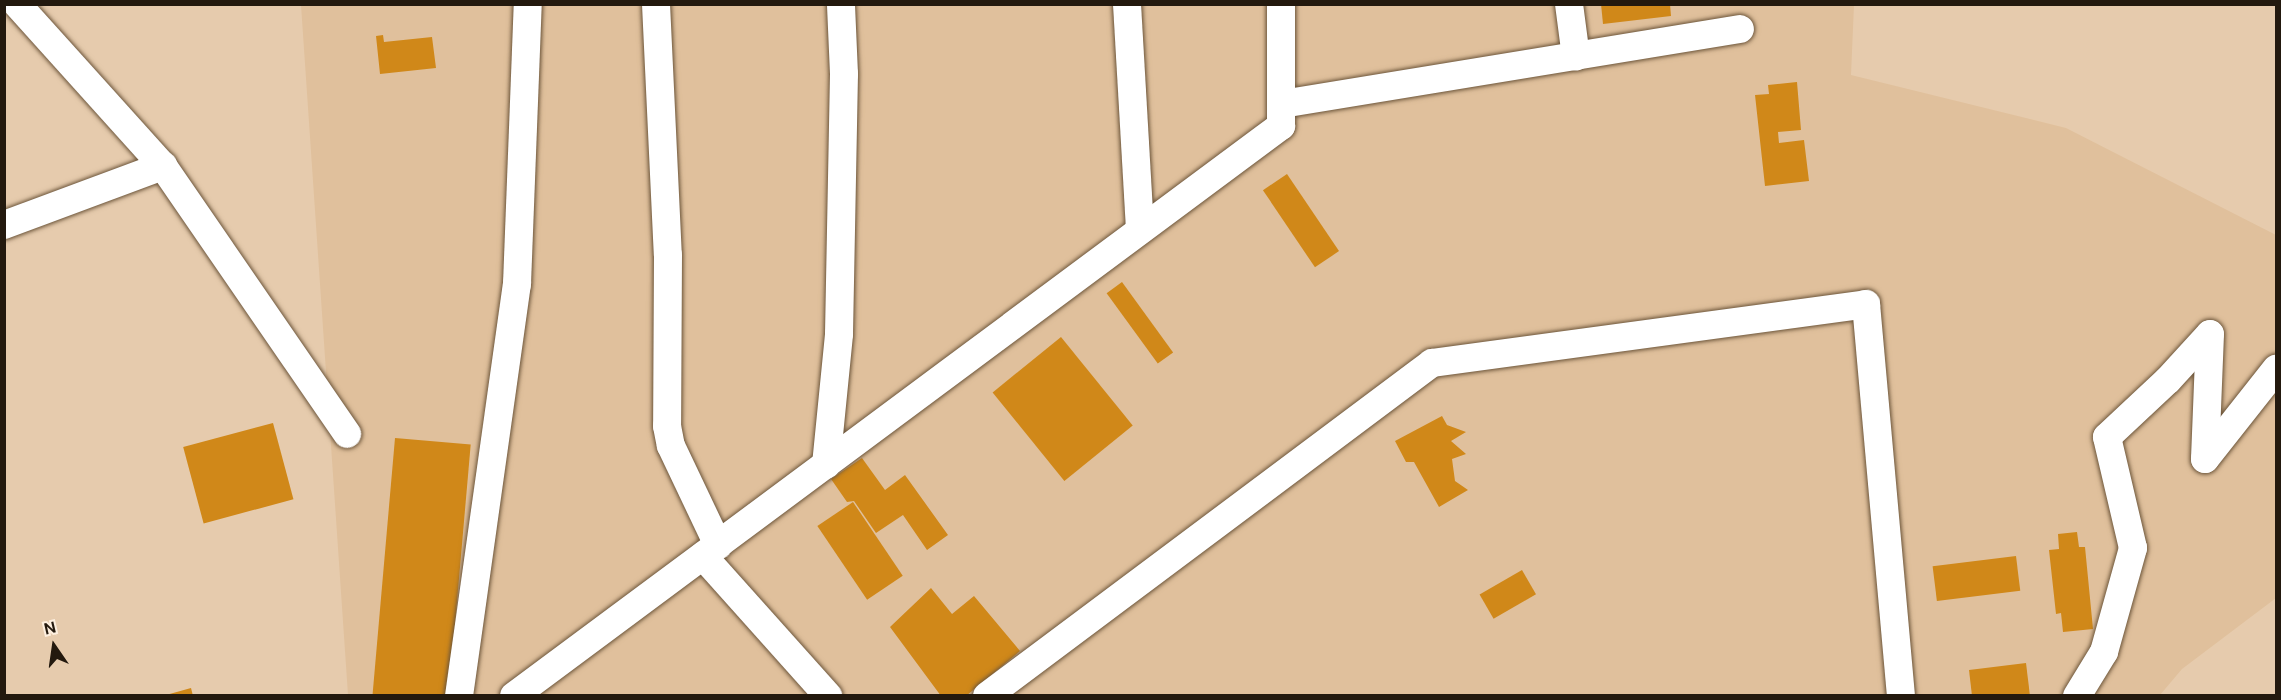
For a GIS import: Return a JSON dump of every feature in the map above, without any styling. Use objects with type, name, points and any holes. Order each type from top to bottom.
[{"type":"street","points":[[18,4],[163,166],[347,434]]},
{"type":"street","points":[[459,696],[517,284],[528,4]]},
{"type":"street","points":[[656,4],[668,255],[667,426],[671,446],[711,550],[828,696]]},
{"type":"street","points":[[826,465],[838,334],[844,74],[841,4]]},
{"type":"street","points":[[1127,4],[1140,230]]},
{"type":"street","points":[[514,696],[1281,126],[1281,4]]},
{"type":"street","points":[[1569,4],[1576,57]]},
{"type":"street","points":[[1281,104],[1740,29]]},
{"type":"street","points":[[4,225],[163,166]]},
{"type":"street","points":[[987,696],[1432,363],[1866,304],[1901,696]]},
{"type":"street","points":[[2077,696],[2104,652],[2133,548],[2107,437],[2168,380],[2210,334],[2205,459],[2277,369]]},
{"type":"shaded area","points":[[301,5],[1854,5],[1851,75],[2066,128],[2276,235],[2276,598],[2182,669],[2160,695],[348,695]]},
{"type":"building","points":[[1601,4],[1670,4],[1671,16],[1603,24]]},
{"type":"building","points":[[383,35],[384,42],[432,37],[436,68],[380,74],[376,36]]},
{"type":"building","points":[[1797,82],[1801,130],[1778,132],[1779,143],[1804,140],[1809,181],[1765,186],[1755,95],[1769,94],[1768,85]]},
{"type":"building","points":[[1287,174],[1339,251],[1315,267],[1263,190]]},
{"type":"building","points":[[1122,282],[1173,352],[1158,364],[1107,293]]},
{"type":"building","points":[[1061,337],[1133,426],[1064,481],[993,392]]},
{"type":"building","points":[[1442,416],[1447,425],[1466,432],[1451,441],[1466,454],[1452,459],[1455,481],[1468,490],[1439,507],[1414,462],[1406,462],[1395,441]]},
{"type":"building","points":[[273,423],[293,499],[204,523],[183,447]]},
{"type":"building","points":[[395,438],[471,445],[449,696],[372,696]]},
{"type":"building","points":[[862,458],[885,490],[905,475],[948,535],[927,550],[903,515],[876,533],[854,501],[847,502],[831,479]]},
{"type":"building","points":[[853,502],[903,576],[867,600],[817,526]]},
{"type":"building","points":[[2077,532],[2079,547],[2085,547],[2093,629],[2063,632],[2061,613],[2056,614],[2049,550],[2059,549],[2058,534]]},
{"type":"building","points":[[2016,556],[2020,591],[1937,601],[1933,566]]},
{"type":"building","points":[[1522,570],[1536,594],[1494,619],[1480,594]]},
{"type":"building","points":[[931,588],[952,614],[974,596],[1020,651],[966,696],[941,696],[890,627]]},
{"type":"building","points":[[2026,663],[2030,696],[1972,696],[1969,670]]},
{"type":"building","points":[[191,688],[193,696],[166,696],[166,695]]}]
